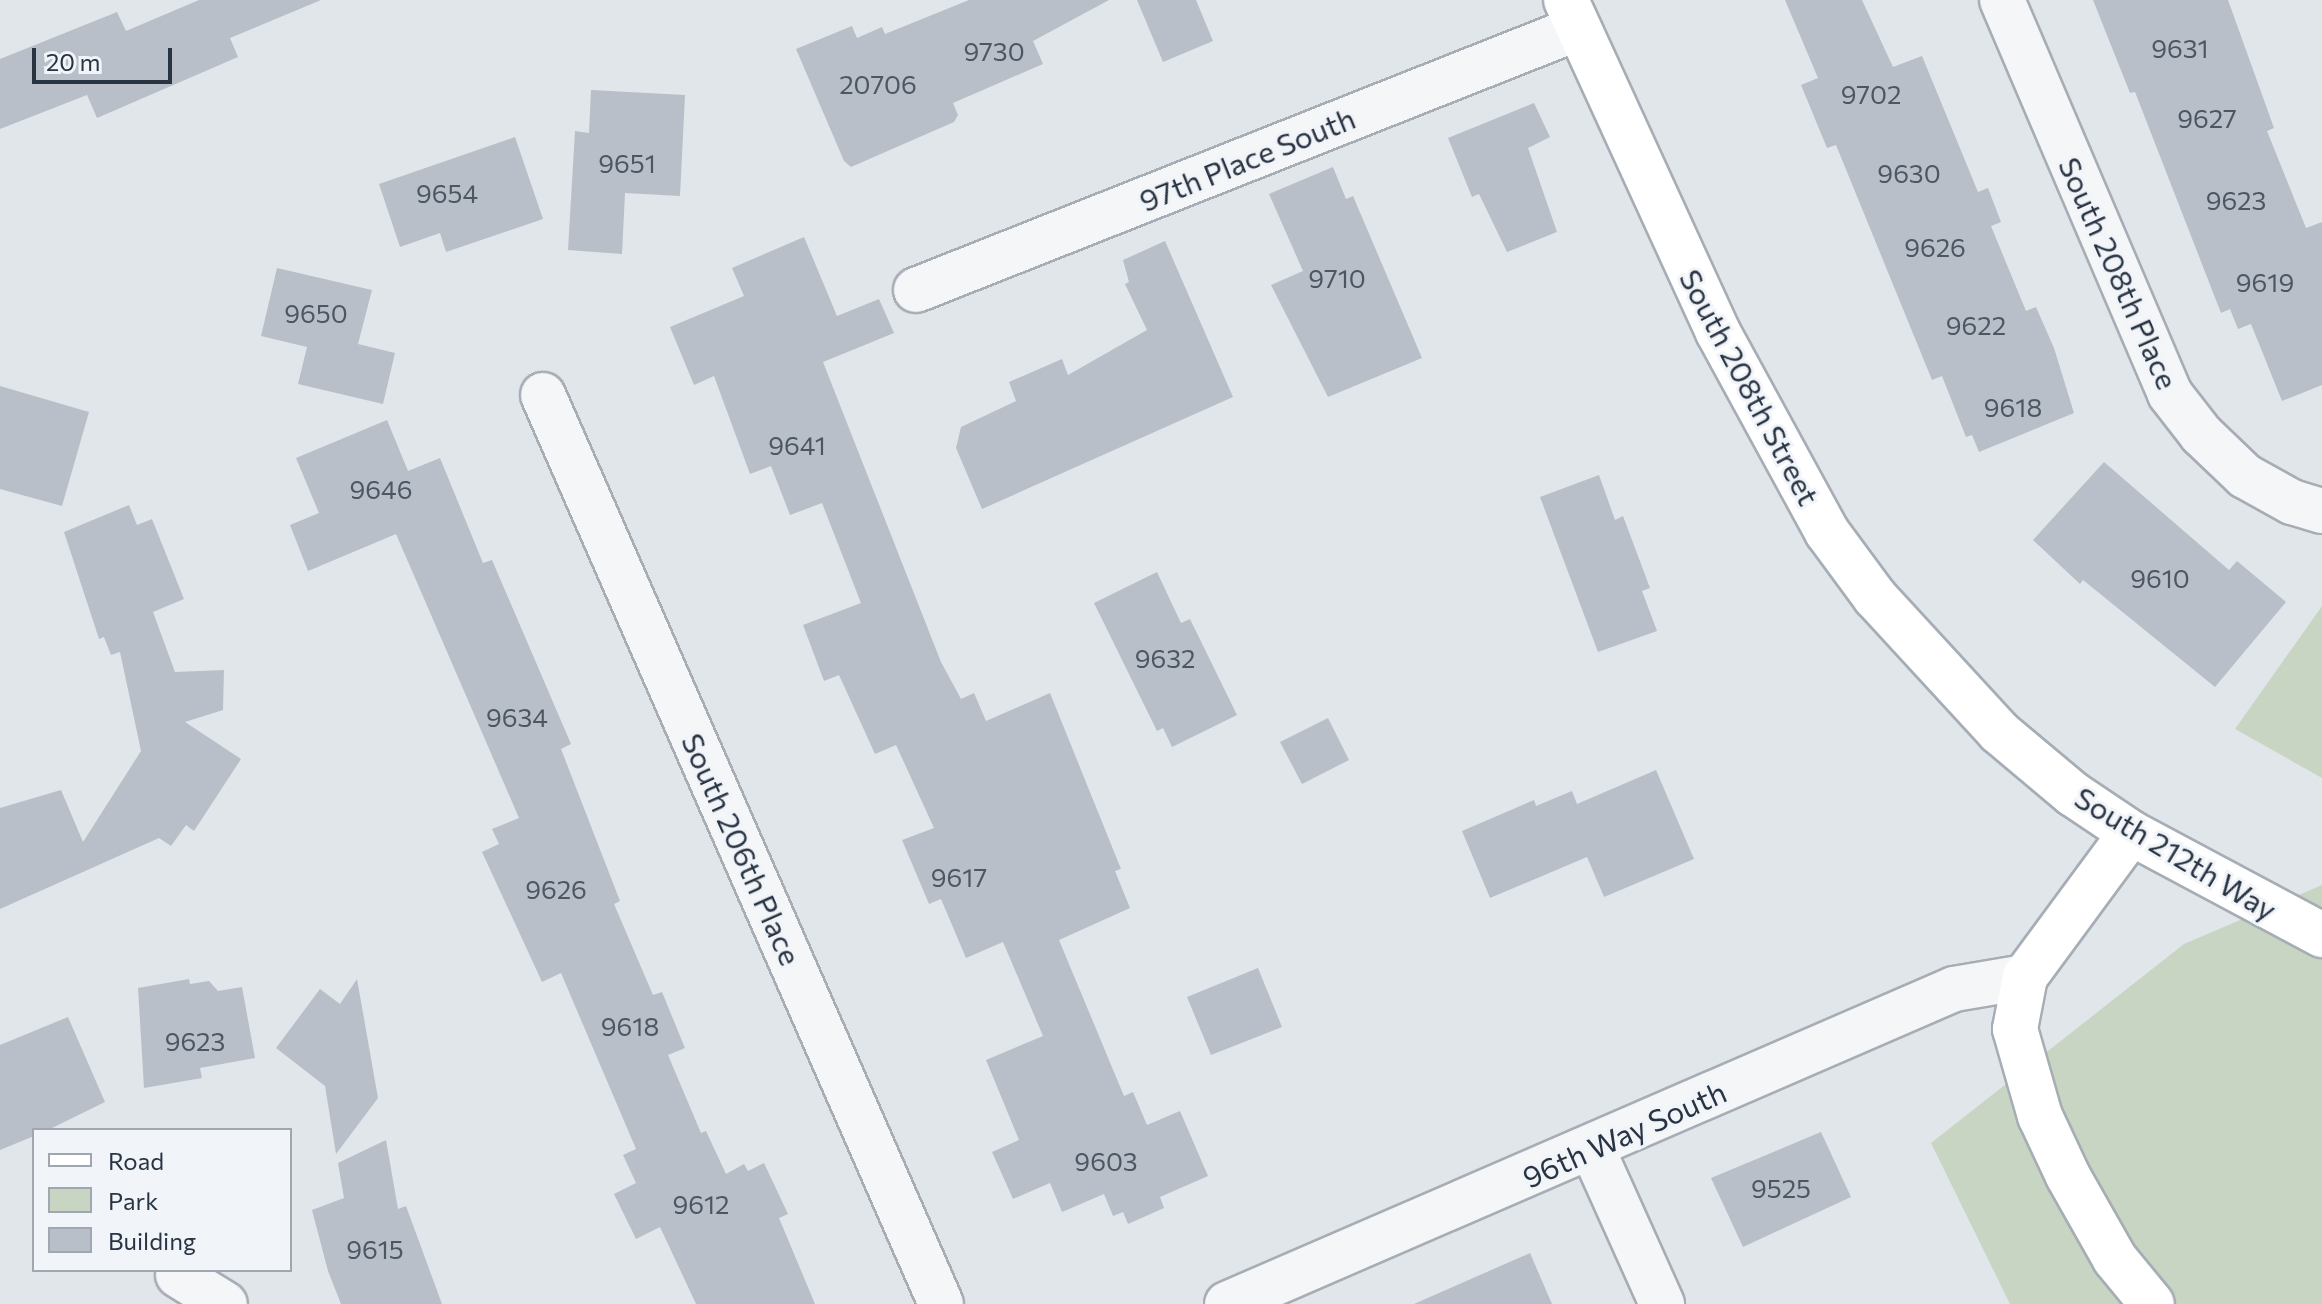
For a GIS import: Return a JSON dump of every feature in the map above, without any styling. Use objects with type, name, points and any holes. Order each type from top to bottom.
[{"type":"main road","name":"South 208th Street","points":[[1572,14],[1718,332],[1827,532],[1875,597],[1999,732]]},
{"type":"main road","name":"South 212th Way","points":[[1999,732],[2073,794],[2131,833],[2322,935]]},
{"type":"main road","points":[[2131,833],[2025,977],[2015,1029],[2040,1116],[2115,1259],[2152,1304]]},
{"type":"street","name":"South 208th Place","points":[[2002,0],[2170,394],[2201,434],[2245,476],[2307,507]]},
{"type":"street","name":"97th Place South","points":[[916,290],[1572,14]]},
{"type":"street","name":"South 206th Place","points":[[543,395],[941,1304]]},
{"type":"street","name":"96th Way South","points":[[1227,1304],[1954,989],[2025,977]]},
{"type":"street","points":[[1592,1148],[1662,1304]]},
{"type":"street","points":[[178,1275],[225,1304]]},
{"type":"green space","points":[[2322,606],[2322,778],[2235,729]]},
{"type":"green space","points":[[2322,885],[2322,1304],[2010,1304],[1931,1143],[2184,944]]},
{"type":"building","points":[[199,0],[321,0],[230,38],[238,57],[97,118],[87,95],[0,129],[0,59],[117,12],[126,31]]},
{"type":"building","points":[[969,0],[1109,0],[1033,41],[1043,64],[953,103],[958,115],[954,122],[851,167],[844,161],[796,49],[852,26],[857,38],[882,27],[885,34]]},
{"type":"building","points":[[1137,0],[1196,0],[1213,41],[1163,62]]},
{"type":"building","points":[[1785,0],[1862,0],[1893,67],[1922,56],[1978,192],[1988,188],[2001,222],[1991,226],[2026,311],[2036,307],[2054,348],[2074,413],[1979,452],[1972,435],[1966,437],[1942,376],[1932,380],[1836,145],[1827,148],[1801,85],[1818,78]]},
{"type":"building","points":[[2093,0],[2228,0],[2274,128],[2267,131],[2306,228],[2322,222],[2322,385],[2282,401],[2251,324],[2238,329],[2230,309],[2221,313],[2135,92],[2130,93]]},
{"type":"building","points":[[591,90],[685,95],[680,196],[625,193],[622,254],[568,250],[575,131],[589,133]]},
{"type":"building","points":[[1534,103],[1550,137],[1528,148],[1557,232],[1507,252],[1479,194],[1472,197],[1448,138]]},
{"type":"building","points":[[515,137],[543,219],[446,252],[440,233],[400,247],[379,184]]},
{"type":"building","points":[[1333,167],[1346,199],[1353,196],[1422,358],[1328,397],[1271,285],[1303,271],[1269,194]]},
{"type":"building","points":[[804,237],[837,316],[879,299],[894,333],[823,362],[941,662],[961,699],[974,693],[986,721],[1050,693],[1121,869],[1115,871],[1130,908],[1059,940],[1124,1096],[1133,1092],[1147,1125],[1180,1111],[1208,1176],[1160,1197],[1164,1208],[1128,1224],[1123,1212],[1113,1216],[1104,1194],[1062,1212],[1050,1183],[1013,1199],[992,1152],[1019,1140],[986,1060],[1043,1036],[1003,942],[966,958],[941,899],[929,904],[902,840],[934,828],[896,745],[875,754],[839,675],[824,681],[803,625],[861,603],[822,503],[790,515],[771,466],[750,474],[714,376],[694,385],[670,327],[744,296],[732,268]]},
{"type":"building","points":[[1165,241],[1233,397],[982,509],[956,448],[961,427],[1016,401],[1009,382],[1062,359],[1068,375],[1147,330],[1125,284],[1129,282],[1123,260]]},
{"type":"building","points":[[277,268],[372,290],[358,344],[395,353],[383,404],[298,384],[307,347],[261,336]]},
{"type":"building","points":[[0,386],[89,412],[62,506],[0,489]]},
{"type":"building","points":[[387,420],[408,471],[440,458],[483,563],[492,560],[571,744],[561,749],[620,901],[614,904],[653,995],[662,992],[685,1048],[668,1055],[701,1133],[706,1131],[726,1174],[744,1164],[748,1171],[764,1163],[788,1214],[779,1218],[815,1304],[696,1304],[660,1227],[636,1239],[614,1194],[636,1183],[623,1155],[636,1149],[561,973],[542,982],[482,852],[499,844],[492,829],[519,818],[396,534],[308,571],[290,525],[319,513],[296,458]]},
{"type":"building","points":[[2104,462],[2229,570],[2237,561],[2286,602],[2215,687],[2083,580],[2080,584],[2033,540]]},
{"type":"building","points":[[1599,475],[1615,520],[1623,516],[1650,588],[1642,591],[1657,631],[1598,652],[1540,497]]},
{"type":"building","points":[[129,505],[137,525],[152,519],[184,599],[153,612],[175,672],[224,670],[223,710],[185,722],[241,759],[194,831],[186,825],[171,846],[159,838],[0,909],[0,808],[61,790],[83,842],[141,751],[120,652],[111,655],[104,637],[99,639],[64,532]]},
{"type":"building","points":[[1157,572],[1181,623],[1190,619],[1237,715],[1172,747],[1163,728],[1157,731],[1094,603]]},
{"type":"building","points":[[1328,718],[1349,760],[1302,784],[1280,742]]},
{"type":"building","points":[[1656,770],[1694,859],[1604,897],[1587,857],[1490,898],[1462,831],[1534,800],[1536,806],[1572,791],[1577,804]]},
{"type":"building","points":[[1258,968],[1282,1027],[1211,1055],[1187,997]]},
{"type":"building","points":[[189,979],[190,984],[209,981],[218,991],[242,987],[255,1058],[200,1068],[202,1078],[144,1088],[138,988]]},
{"type":"building","points":[[357,979],[378,1098],[336,1154],[325,1086],[276,1048],[320,989],[340,1004]]},
{"type":"building","points":[[68,1017],[105,1102],[52,1128],[32,1128],[32,1137],[0,1150],[0,1045]]},
{"type":"building","points":[[1821,1132],[1851,1197],[1743,1247],[1711,1178]]},
{"type":"building","points":[[386,1140],[398,1209],[406,1206],[442,1304],[341,1304],[328,1271],[312,1210],[344,1198],[338,1163]]},
{"type":"building","points":[[1530,1253],[1552,1304],[1414,1304]]}]
